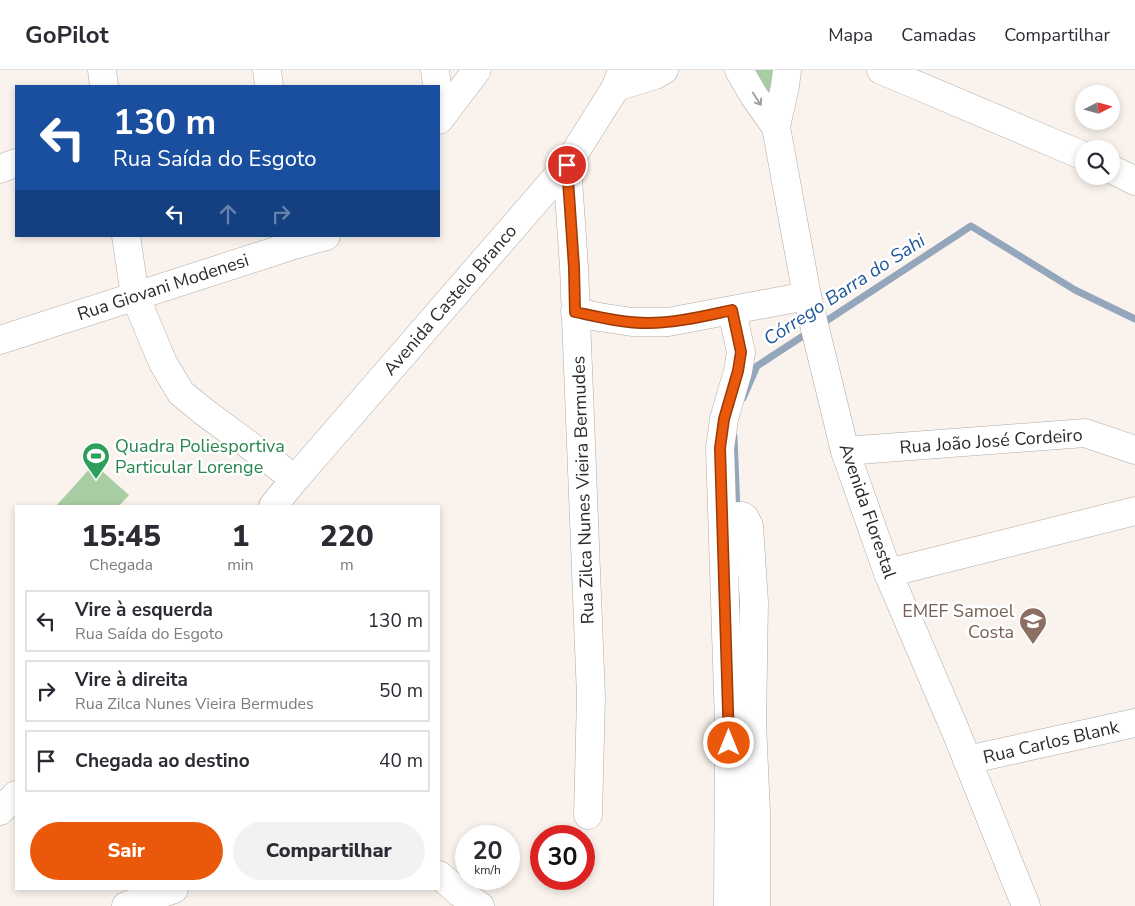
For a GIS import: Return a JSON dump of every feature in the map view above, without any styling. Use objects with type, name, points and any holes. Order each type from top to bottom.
[{"type":"street","points":[[102,70],[104,85]]},
{"type":"street","points":[[267,70],[269,85]]},
{"type":"street","points":[[435,70],[437,85]]},
{"type":"street","points":[[440,111],[477,70]]},
{"type":"street","name":"Avenida Castelo Branco","points":[[274,505],[567,165],[619,79],[655,75],[664,70]]},
{"type":"street","name":"Avenida Florestal","points":[[739,70],[754,96],[776,127]]},
{"type":"street","name":"Avenida Florestal","points":[[787,70],[776,127],[807,296],[845,451],[888,573],[1026,906]]},
{"type":"street","points":[[882,70],[1075,152]]},
{"type":"street","points":[[0,169],[15,163]]},
{"type":"street","name":"Rua Zilca Nunes Vieira Bermudes","points":[[567,165],[574,267],[591,697],[588,815]]},
{"type":"street","points":[[1120,174],[1135,181]]},
{"type":"street","points":[[126,237],[135,296],[163,363],[181,393],[295,479]]},
{"type":"street","name":"Rua Giovani Modenesi","points":[[0,340],[135,296],[293,241],[319,237]]},
{"type":"street","points":[[575,312],[619,321],[668,322],[807,296]]},
{"type":"street","points":[[728,906],[729,724],[720,448],[724,419],[738,371],[741,352],[732,310]]},
{"type":"street","name":"Rua João José Cordeiro","points":[[845,451],[1085,433],[1135,450]]},
{"type":"street","points":[[888,573],[1135,511]]},
{"type":"street","points":[[723,517],[742,516],[749,526],[754,602],[752,723],[756,813],[756,906]]},
{"type":"street","name":"Rua Carlos Blank","points":[[967,760],[1135,723]]},
{"type":"street","points":[[0,811],[15,796]]},
{"type":"street","points":[[440,876],[467,902]]},
{"type":"street","points":[[126,906],[171,890]]},
{"type":"green space","points":[[752,70],[776,70],[771,96]]},
{"type":"green space","name":"Quadra Poliesportiva Particular Lorenge","points":[[94,464],[129,495],[120,505],[57,505]]},
{"type":"waterway","name":"Córrego Barra do Sahi","points":[[820,325],[971,226],[1075,290],[1135,319]]},
{"type":"waterway","name":"Córrego Barra do Sahi","points":[[743,398],[757,366],[809,332]]},
{"type":"waterway","name":"Córrego Barra do Sahi","points":[[734,437],[737,511]]},
{"type":"waterway","name":"Córrego Barra do Sahi","points":[[738,570],[739,619]]},
{"type":"place","name":"Quadra Poliesportiva Particular Lorenge","points":[[96,480]]},
{"type":"place","name":"EMEF Samoel Costa","points":[[1033,645]]},
{"type":"route","points":[[567,165],[572,227],[575,312],[619,321],[649,323],[668,322],[732,310],[741,352],[738,371],[724,419],[720,448],[729,743]]}]
